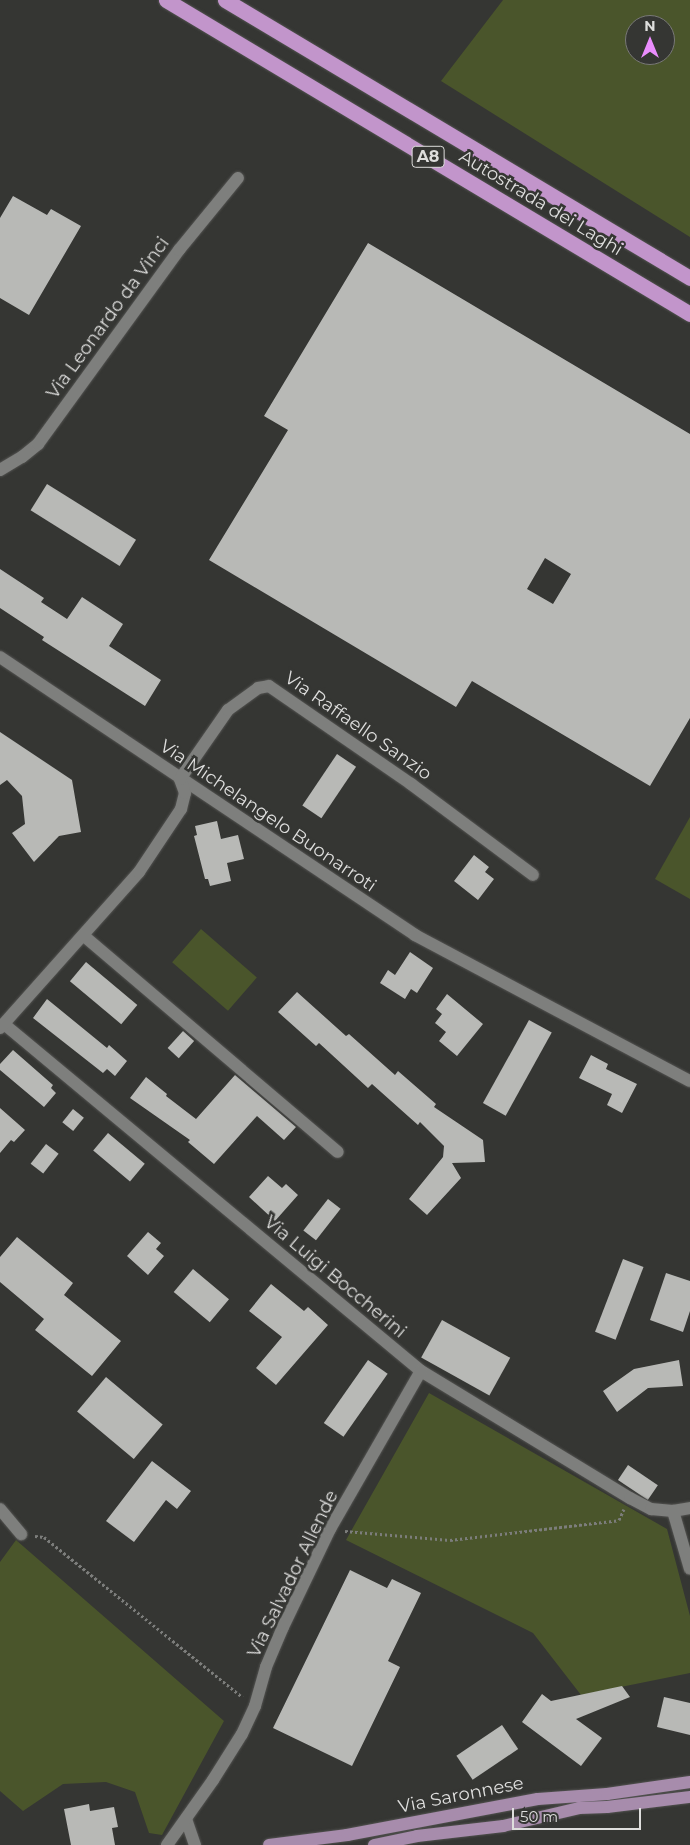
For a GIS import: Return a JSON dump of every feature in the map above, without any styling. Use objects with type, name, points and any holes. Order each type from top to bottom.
[{"type":"highway","name":"Autostrada dei Laghi","points":[[166,0],[690,314]]},
{"type":"highway","name":"Autostrada dei Laghi","points":[[225,0],[690,278]]},
{"type":"main road","name":"Via Saronnese","points":[[269,1845],[347,1835],[530,1800],[607,1794],[690,1782]]},
{"type":"main road","name":"Via Saronnese","points":[[374,1845],[417,1836],[503,1826],[579,1808],[607,1807],[690,1797]]},
{"type":"street","name":"Via Leonardo da Vinci","points":[[0,470],[22,457],[38,444],[180,250],[238,178]]},
{"type":"street","name":"Via Michelangelo Buonarroti","points":[[0,657],[415,935],[690,1081]]},
{"type":"street","name":"Via Raffaello Sanzio","points":[[180,779],[228,710],[258,688],[269,686],[412,784],[533,875]]},
{"type":"street","points":[[2,1026],[139,872],[181,809],[186,793],[180,779]]},
{"type":"street","points":[[84,936],[338,1152]]},
{"type":"street","name":"Via Luigi Boccherini","points":[[2,1026],[421,1371],[651,1509],[673,1511],[690,1508]]},
{"type":"street","name":"Via Salvador Allende","points":[[167,1845],[242,1734],[255,1706],[266,1667],[283,1627],[330,1530],[421,1371]]},
{"type":"street","points":[[0,1509],[21,1534]]},
{"type":"street","points":[[673,1511],[690,1569]]},
{"type":"street","points":[[186,1819],[195,1845]]},
{"type":"path","points":[[330,1530],[450,1540],[619,1520],[630,1498]]},
{"type":"path","points":[[21,1534],[44,1537],[255,1706]]},
{"type":"green space","points":[[503,0],[690,0],[690,237],[441,81]]},
{"type":"green space","points":[[690,817],[690,899],[655,879]]},
{"type":"green space","points":[[201,929],[257,978],[228,1011],[172,962]]},
{"type":"green space","points":[[429,1393],[667,1529],[690,1616],[690,1673],[581,1695],[533,1633],[346,1540]]},
{"type":"green space","points":[[16,1540],[224,1721],[162,1835],[149,1833],[135,1792],[106,1782],[63,1784],[23,1811],[0,1791],[0,1562]]},
{"type":"building","points":[[13,196],[47,215],[51,209],[81,226],[29,315],[0,298],[0,218]]},
{"type":"building","points":[[368,243],[690,434],[690,718],[650,786],[472,681],[456,707],[209,560],[288,430],[264,416]],"holes":[[[545,558],[571,574],[553,604],[527,589]]]},
{"type":"building","points":[[47,484],[136,540],[120,566],[31,510]]},
{"type":"building","points":[[0,569],[44,598],[41,602],[67,619],[82,597],[123,624],[109,646],[161,680],[145,706],[42,640],[44,637],[0,608]]},
{"type":"building","points":[[0,732],[72,780],[81,832],[59,836],[34,862],[12,833],[25,824],[22,796],[7,780],[0,785]]},
{"type":"building","points":[[337,754],[356,767],[321,818],[302,805]]},
{"type":"building","points":[[217,821],[221,839],[238,835],[244,859],[227,863],[231,881],[210,886],[208,879],[205,879],[194,836],[197,835],[195,826]]},
{"type":"building","points":[[474,855],[489,867],[485,872],[494,879],[478,900],[454,881]]},
{"type":"building","points":[[410,952],[433,968],[417,993],[411,989],[405,999],[380,983],[388,970],[395,975]]},
{"type":"building","points":[[86,962],[137,1005],[121,1024],[70,981]]},
{"type":"building","points":[[297,992],[346,1036],[349,1034],[395,1075],[398,1071],[436,1104],[434,1107],[483,1140],[485,1162],[452,1163],[461,1178],[427,1215],[409,1199],[443,1157],[444,1146],[420,1122],[418,1125],[372,1084],[368,1088],[319,1043],[316,1046],[278,1012]]},
{"type":"building","points":[[447,994],[483,1024],[457,1056],[439,1041],[446,1032],[435,1023],[442,1014],[436,1009]]},
{"type":"building","points":[[47,999],[107,1048],[109,1045],[127,1061],[115,1076],[107,1069],[103,1073],[33,1018]]},
{"type":"building","points":[[529,1020],[552,1033],[506,1116],[483,1103]]},
{"type":"building","points":[[183,1031],[194,1041],[179,1058],[168,1048]]},
{"type":"building","points":[[13,1050],[53,1085],[51,1088],[56,1093],[44,1107],[0,1070],[0,1064]]},
{"type":"building","points":[[591,1055],[608,1064],[606,1069],[637,1084],[622,1113],[607,1105],[612,1094],[579,1078]]},
{"type":"building","points":[[235,1075],[296,1127],[284,1140],[257,1116],[214,1164],[188,1142],[190,1140],[130,1098],[146,1077],[167,1094],[166,1096],[196,1119]]},
{"type":"building","points":[[0,1108],[25,1130],[14,1142],[11,1140],[0,1153]]},
{"type":"building","points":[[73,1109],[84,1118],[73,1131],[62,1122]]},
{"type":"building","points":[[108,1133],[145,1164],[130,1181],[93,1151]]},
{"type":"building","points":[[46,1144],[59,1154],[43,1174],[31,1164]]},
{"type":"building","points":[[268,1176],[282,1188],[286,1184],[298,1195],[275,1221],[249,1197]]},
{"type":"building","points":[[328,1199],[341,1209],[316,1240],[303,1231]]},
{"type":"building","points":[[148,1232],[161,1243],[156,1249],[164,1256],[148,1275],[127,1256]]},
{"type":"building","points":[[17,1237],[73,1283],[64,1295],[121,1341],[92,1376],[35,1330],[44,1319],[0,1282],[0,1257]]},
{"type":"building","points":[[623,1259],[644,1267],[616,1340],[595,1332]]},
{"type":"building","points":[[193,1269],[229,1299],[210,1322],[174,1292]]},
{"type":"building","points":[[666,1273],[690,1281],[690,1311],[683,1332],[650,1320]]},
{"type":"building","points":[[271,1284],[304,1311],[308,1307],[328,1325],[276,1385],[256,1368],[282,1337],[249,1311]]},
{"type":"building","points":[[442,1320],[510,1358],[489,1395],[421,1358]]},
{"type":"building","points":[[368,1360],[388,1374],[343,1437],[324,1423]]},
{"type":"building","points":[[679,1360],[683,1386],[648,1388],[617,1412],[603,1391],[634,1369]]},
{"type":"building","points":[[106,1377],[163,1425],[134,1459],[77,1411]]},
{"type":"building","points":[[152,1461],[191,1491],[177,1509],[166,1500],[134,1542],[106,1521]]},
{"type":"building","points":[[628,1465],[658,1485],[648,1500],[618,1480]]},
{"type":"building","points":[[350,1570],[387,1588],[392,1579],[421,1593],[388,1661],[400,1667],[352,1766],[273,1728]]},
{"type":"building","points":[[622,1686],[630,1697],[576,1719],[602,1738],[581,1766],[522,1722],[542,1694],[551,1701]]},
{"type":"building","points":[[664,1697],[690,1703],[690,1735],[657,1727]]},
{"type":"building","points":[[502,1725],[518,1749],[473,1780],[456,1756]]},
{"type":"building","points":[[89,1804],[90,1811],[114,1807],[118,1827],[112,1828],[115,1845],[71,1845],[64,1809]]}]
